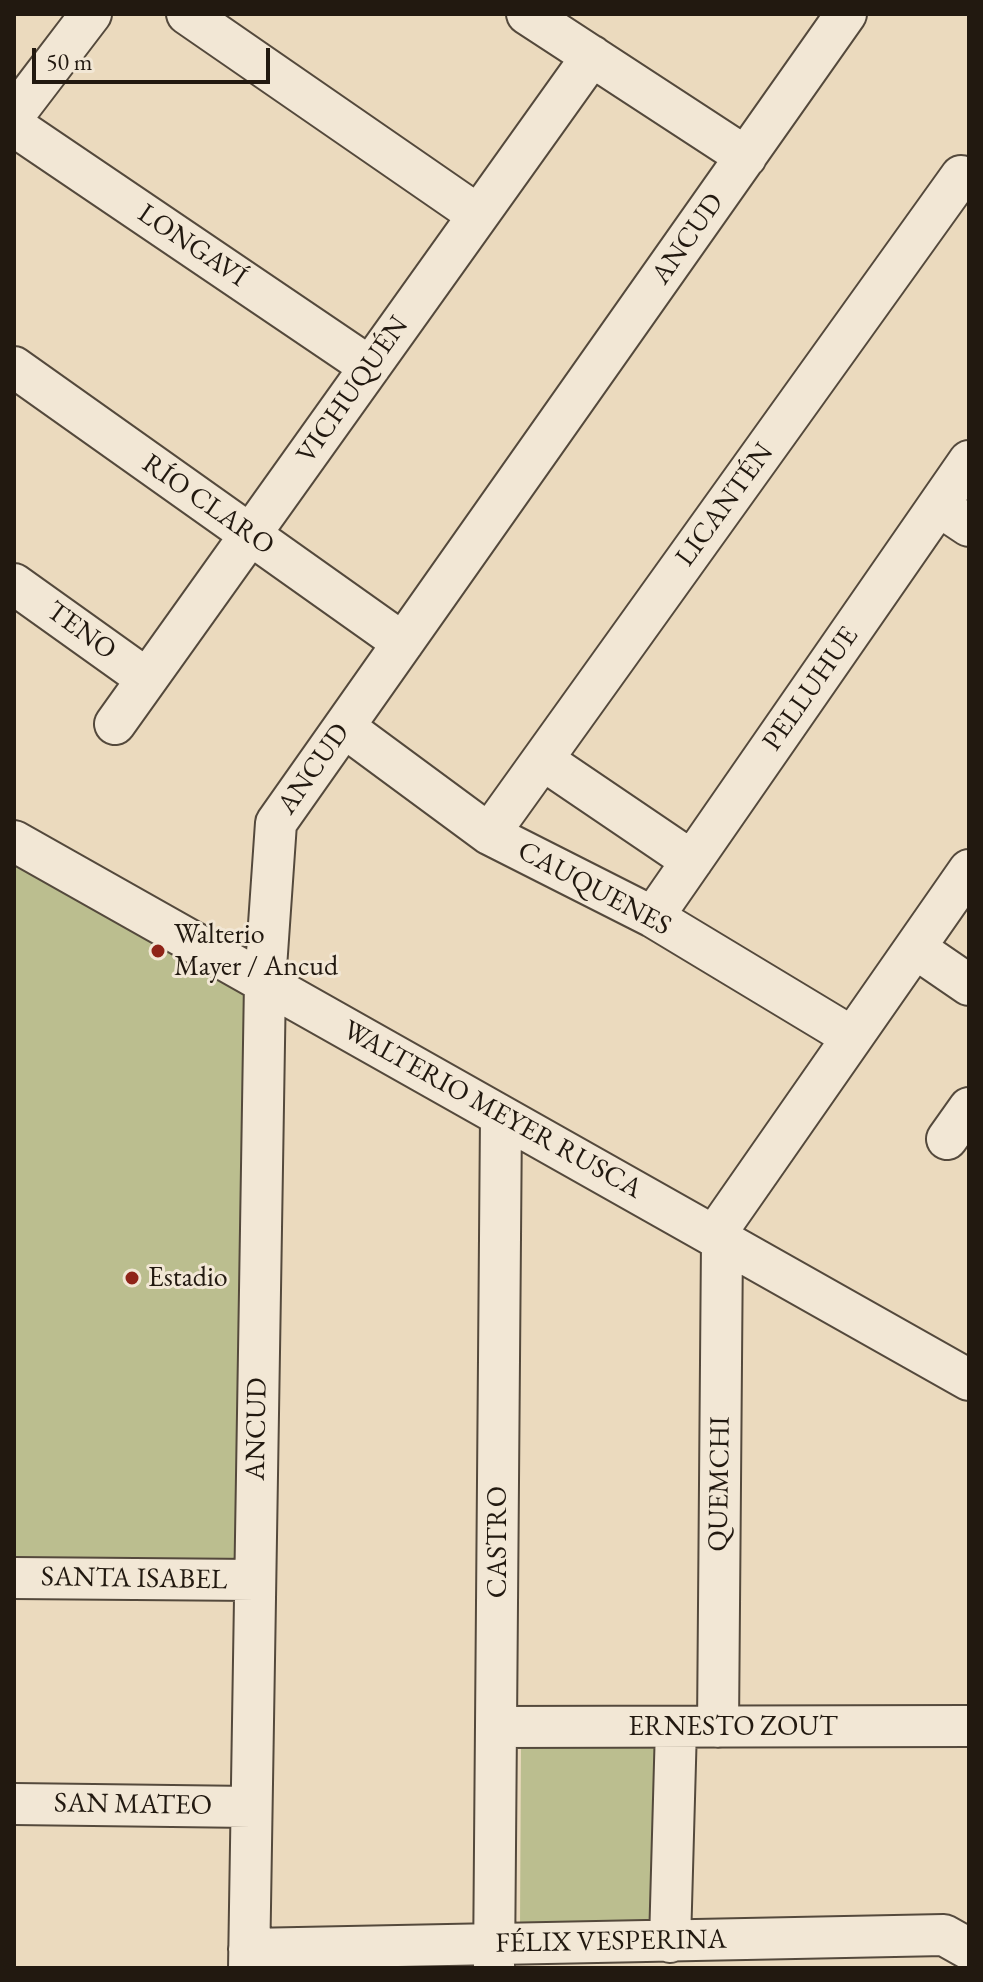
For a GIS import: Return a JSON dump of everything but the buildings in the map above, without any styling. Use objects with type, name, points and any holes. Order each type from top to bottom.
[{"type":"street","points":[[187,14],[478,215]]},
{"type":"street","points":[[527,14],[746,157]]},
{"type":"street","name":"ANCUD","points":[[249,1958],[265,982],[276,823],[846,14]]},
{"type":"street","points":[[14,115],[83,17]]},
{"type":"street","name":"VICHUQUÉN","points":[[115,724],[592,56]]},
{"type":"street","name":"LONGAVÍ","points":[[14,126],[370,367]]},
{"type":"street","name":"LICANTÉN","points":[[489,834],[965,179]]},
{"type":"street","name":"RÍO CLARO","points":[[14,367],[403,643]]},
{"type":"street","name":"PELLUHUE","points":[[653,917],[692,861],[954,516],[969,461]]},
{"type":"street","name":"TENO","points":[[14,584],[147,679]]},
{"type":"street","name":"CAUQUENES","points":[[344,727],[489,834],[653,917],[852,1037]]},
{"type":"street","points":[[543,760],[692,861]]},
{"type":"street","name":"WALTERIO MEYER RUSCA","points":[[14,841],[969,1380]]},
{"type":"street","points":[[718,1238],[852,1037],[969,870]]},
{"type":"street","points":[[915,948],[969,985]]},
{"type":"street","name":"CASTRO","points":[[494,1956],[501,1116]]},
{"type":"street","name":"QUEMCHI","points":[[718,1238],[718,1727]]},
{"type":"street","name":"SANTA ISABEL","points":[[14,1578],[255,1580]]},
{"type":"street","name":"ERNESTO ZOUT","points":[[497,1727],[969,1726]]},
{"type":"street","points":[[670,1942],[676,1727]]},
{"type":"street","name":"SAN MATEO","points":[[14,1804],[251,1807]]},
{"type":"street","name":"FÉLIX VESPERINA","points":[[249,1958],[494,1956],[670,1942],[726,1955],[953,1951]]},
{"type":"green space","name":"Estadio","points":[[14,846],[253,978],[248,1562],[14,1560]]},
{"type":"green space","points":[[521,1742],[659,1742],[659,1927],[520,1927]]},
{"type":"place","name":"Walterio Mayer / Ancud","points":[[158,951]]},
{"type":"place","name":"Estadio","points":[[132,1278]]}]
